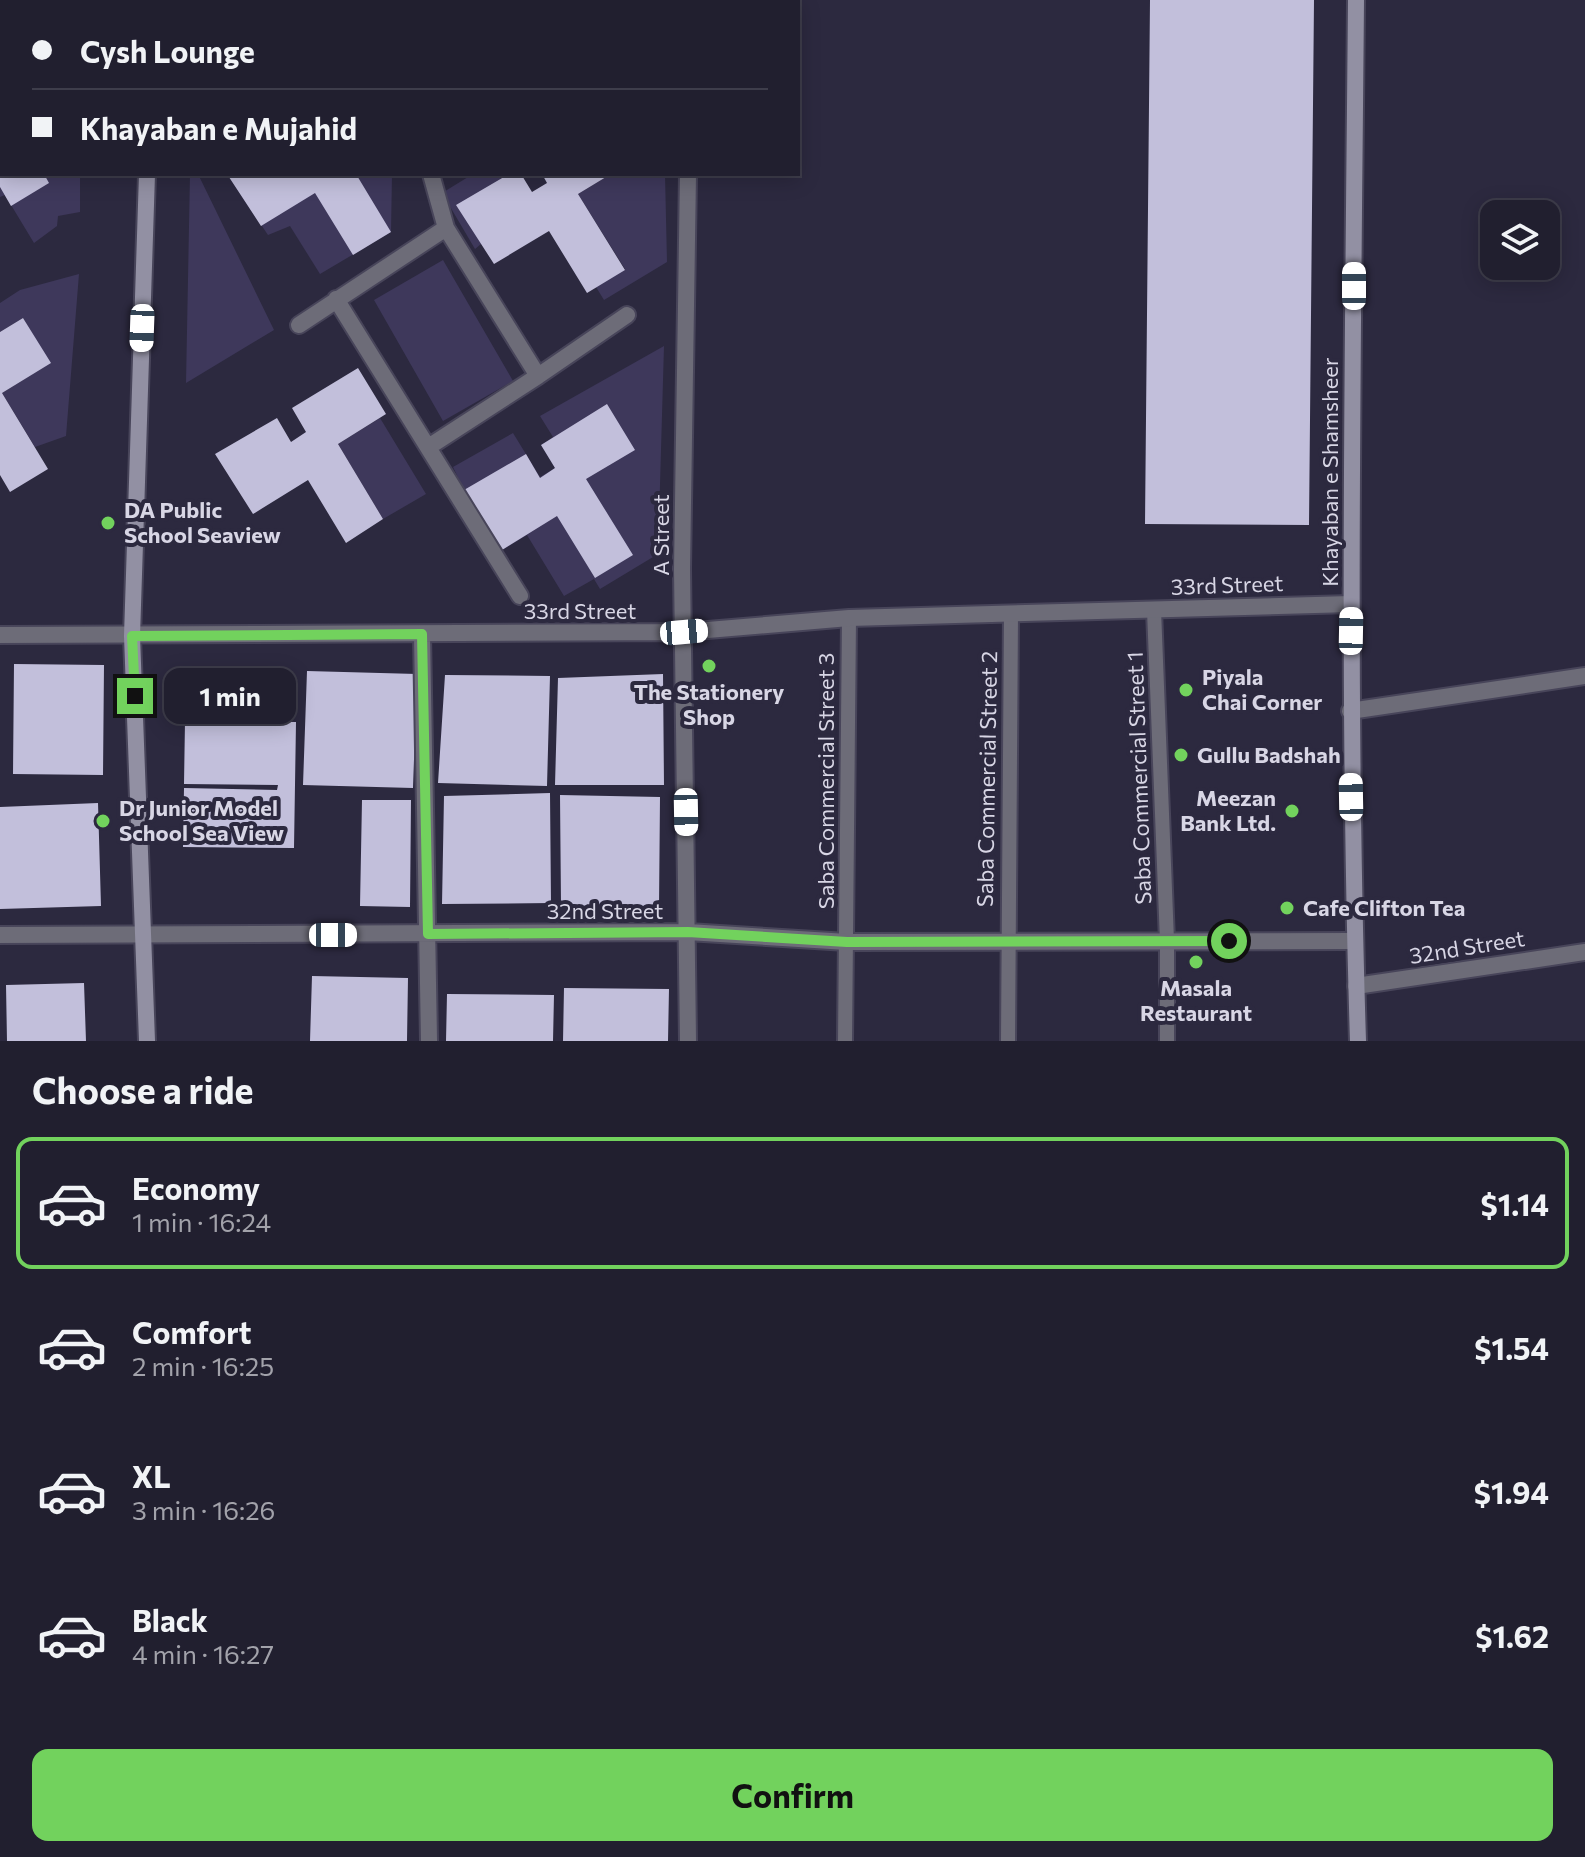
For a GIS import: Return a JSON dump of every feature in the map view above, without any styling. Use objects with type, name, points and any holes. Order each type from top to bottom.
[{"type":"main road","name":"Khayaban e Shamsheer","points":[[1356,0],[1350,711],[1353,941],[1358,1041]]},
{"type":"main road","points":[[147,176],[132,636],[147,1041]]},
{"type":"street","points":[[432,176],[446,228],[538,376]]},
{"type":"street","name":"A Street","points":[[688,176],[682,569],[688,1041]]},
{"type":"street","points":[[299,325],[446,228]]},
{"type":"street","points":[[336,299],[430,446],[520,596]]},
{"type":"street","points":[[430,446],[627,315]]},
{"type":"street","name":"33rd Street","points":[[0,635],[684,632],[849,618],[1351,604]]},
{"type":"street","points":[[422,634],[429,1041]]},
{"type":"street","points":[[1350,711],[1585,676]]},
{"type":"street","name":"32nd Street","points":[[0,935],[688,932],[847,942],[1353,941]]},
{"type":"street","name":"32nd Street","points":[[1356,986],[1585,952]]},
{"type":"lane","name":"Saba Commercial Street 1","points":[[1154,610],[1167,941],[1167,1041]]},
{"type":"lane","name":"Saba Commercial Street 2","points":[[1008,1041],[1011,613]]},
{"type":"lane","name":"Saba Commercial Street 3","points":[[845,1041],[849,618]]},
{"type":"shaded area","points":[[0,176],[80,176],[80,212],[58,216],[57,226],[34,243],[5,195],[0,197]]},
{"type":"shaded area","points":[[190,176],[199,176],[274,330],[186,383]]},
{"type":"shaded area","points":[[228,176],[392,176],[391,232],[320,274],[290,226],[268,235]]},
{"type":"shaded area","points":[[470,176],[514,176],[481,244],[475,249],[442,193]]},
{"type":"shaded area","points":[[608,176],[665,176],[667,262],[604,300],[596,287],[625,269],[578,194]]},
{"type":"shaded area","points":[[443,260],[513,381],[443,421],[374,300]]},
{"type":"shaded area","points":[[79,274],[66,436],[35,447],[2,393],[50,363],[23,318],[0,332],[0,303],[20,290]]},
{"type":"shaded area","points":[[664,346],[658,554],[600,589],[594,579],[564,596],[527,535],[502,550],[453,467],[513,433],[540,477],[555,468],[541,445],[553,437],[540,416]]},
{"type":"shaded area","points":[[380,418],[426,494],[383,519],[338,444]]},
{"type":"building","points":[[1150,0],[1314,0],[1309,525],[1145,524]]},
{"type":"building","points":[[0,176],[45,176],[49,183],[11,206],[0,187]]},
{"type":"building","points":[[228,176],[357,176],[391,232],[353,255],[315,193],[261,226]]},
{"type":"building","points":[[506,176],[522,176],[532,192],[547,183],[543,176],[608,176],[578,194],[625,270],[587,293],[549,231],[494,264],[456,205]]},
{"type":"building","points":[[23,318],[51,363],[2,393],[48,469],[10,492],[0,475],[0,332]]},
{"type":"building","points":[[358,368],[386,414],[338,444],[383,519],[346,543],[308,480],[253,514],[215,454],[277,418],[291,442],[306,432],[292,408]]},
{"type":"building","points":[[607,404],[635,450],[586,479],[633,555],[595,578],[557,516],[502,550],[464,490],[526,454],[540,478],[555,468],[541,445]]},
{"type":"building","points":[[14,664],[104,665],[103,775],[13,774]]},
{"type":"building","points":[[307,671],[417,674],[413,788],[303,785]]},
{"type":"building","points":[[663,674],[664,785],[555,785],[558,678]]},
{"type":"building","points":[[445,675],[550,676],[547,786],[438,783]]},
{"type":"building","points":[[185,721],[296,722],[294,848],[183,847],[184,788],[277,790],[278,785],[184,784]]},
{"type":"building","points":[[550,793],[551,903],[442,904],[444,796]]},
{"type":"building","points":[[560,795],[660,797],[659,908],[561,905]]},
{"type":"building","points":[[362,800],[411,800],[410,907],[360,906]]},
{"type":"building","points":[[98,803],[101,906],[0,909],[0,807]]},
{"type":"building","points":[[312,976],[408,978],[407,1041],[310,1041]]},
{"type":"building","points":[[84,983],[86,1041],[7,1041],[6,985]]},
{"type":"building","points":[[564,988],[669,989],[668,1041],[563,1041]]},
{"type":"building","points":[[447,994],[554,995],[553,1041],[446,1041]]},
{"type":"place","name":"DA Public School Seaview","points":[[108,523]]},
{"type":"place","name":"The Stationery Shop","points":[[709,666]]},
{"type":"place","name":"Piyala Chai Corner","points":[[1186,690]]},
{"type":"place","name":"Gullu Badshah","points":[[1181,755]]},
{"type":"place","name":"Meezan Bank Ltd.","points":[[1292,811]]},
{"type":"place","name":"Dr Junior Model School Sea View","points":[[103,821]]},
{"type":"place","name":"Cafe Clifton Tea","points":[[1287,908]]},
{"type":"place","name":"Masala Restaurant","points":[[1196,962]]},
{"type":"route","points":[[135,696],[132,636],[422,634],[428,934],[688,932],[847,942],[1229,941]]}]
